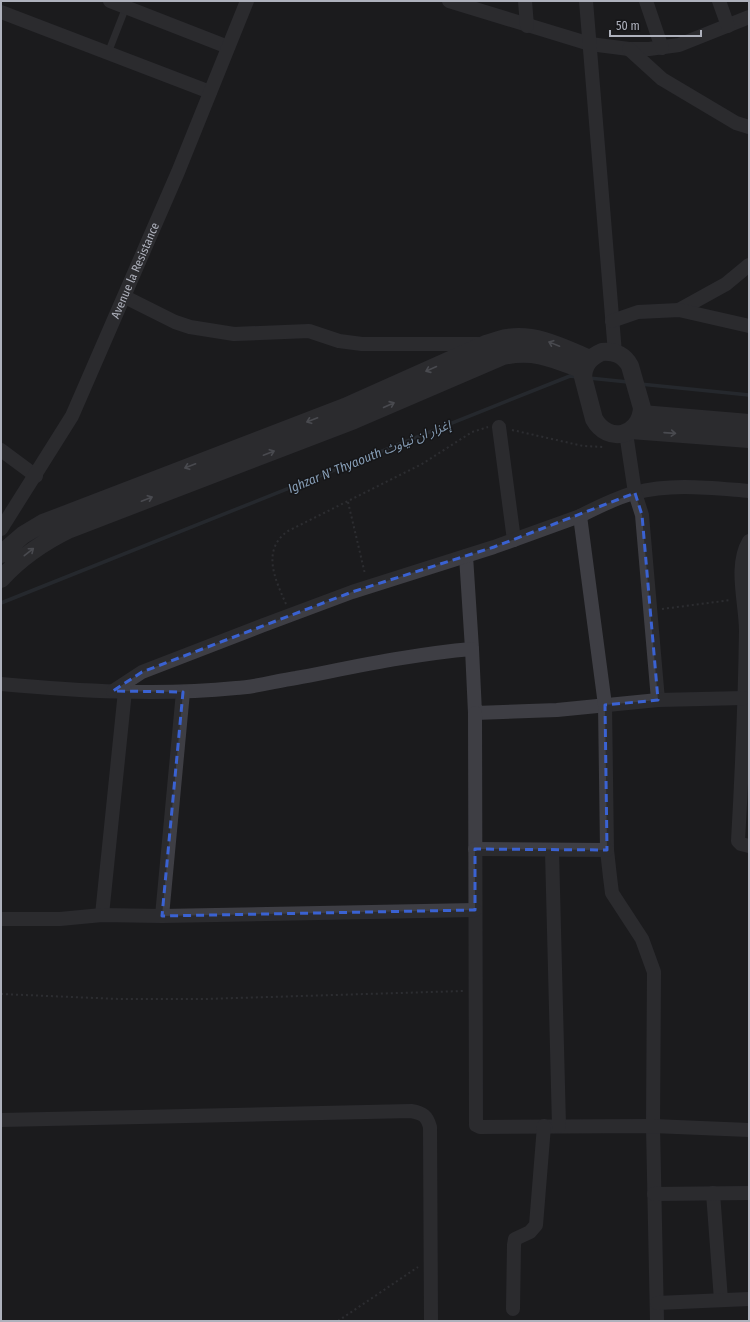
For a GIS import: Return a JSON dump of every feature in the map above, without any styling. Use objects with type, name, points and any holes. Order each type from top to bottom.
[{"type":"street","points":[[110,1],[228,47]]},
{"type":"street","name":"Avenue la Resistance","points":[[1,530],[72,416],[124,297],[247,1]]},
{"type":"street","points":[[449,1],[474,5],[527,26],[590,44],[629,49],[662,48],[679,45],[749,17]]},
{"type":"street","points":[[525,1],[527,26]]},
{"type":"street","points":[[586,1],[612,321],[616,353]]},
{"type":"street","points":[[646,1],[662,48]]},
{"type":"street","points":[[719,1],[728,26]]},
{"type":"street","points":[[1,12],[210,92]]},
{"type":"street","points":[[629,49],[662,79],[722,115],[749,128]]},
{"type":"street","points":[[679,310],[726,284],[749,265]]},
{"type":"street","points":[[124,297],[175,322],[190,327],[234,334],[272,334],[301,331],[318,333],[338,341],[362,344],[486,344]]},
{"type":"street","points":[[612,321],[638,312],[679,310],[749,326]]},
{"type":"street","points":[[1,554],[23,535],[43,523],[345,407],[486,344],[506,338],[527,337],[548,342],[587,365]]},
{"type":"street","points":[[658,700],[642,516],[635,493],[629,437],[642,414],[642,408],[630,366],[627,361],[616,353],[602,352],[587,365],[583,377],[594,419],[597,425],[607,432],[629,437],[749,439]]},
{"type":"street","points":[[1,579],[31,550],[70,529],[354,420],[503,356],[516,353],[544,355],[587,365]]},
{"type":"street","points":[[642,414],[749,423]]},
{"type":"street","points":[[499,428],[514,540]]},
{"type":"street","points":[[1,450],[36,476]]},
{"type":"street","points":[[102,915],[119,691],[142,672],[368,587],[514,540],[580,516],[618,498],[635,493],[683,486],[749,491]]},
{"type":"street","points":[[580,516],[605,705],[607,850],[612,893],[642,940],[654,972],[653,1126],[657,1321]]},
{"type":"street","points":[[749,541],[744,551],[742,566],[743,599],[747,629],[744,698],[746,726],[738,841],[741,844],[749,846]]},
{"type":"street","points":[[466,556],[475,713],[476,1125],[480,1127],[653,1126],[749,1130]]},
{"type":"street","points":[[1,684],[45,688],[119,691],[183,692],[238,688],[426,654],[472,649]]},
{"type":"street","points":[[162,916],[183,692]]},
{"type":"street","points":[[475,713],[556,710],[658,700],[744,698]]},
{"type":"street","points":[[475,849],[607,850]]},
{"type":"street","points":[[552,850],[559,1126]]},
{"type":"street","points":[[1,919],[60,919],[102,915],[162,916],[475,910]]},
{"type":"street","points":[[1,1120],[403,1111],[420,1112],[427,1118],[430,1127],[430,1321]]},
{"type":"street","points":[[513,1309],[515,1239],[530,1232],[536,1225],[544,1126]]},
{"type":"street","points":[[713,1193],[721,1300]]},
{"type":"street","points":[[654,1194],[749,1193]]},
{"type":"street","points":[[657,1303],[749,1299]]},
{"type":"lane","points":[[108,53],[126,7]]},
{"type":"path","points":[[290,616],[273,568],[272,557],[274,546],[279,538],[288,531],[422,464],[478,429],[486,427],[499,428],[583,446],[629,437]]},
{"type":"path","points":[[348,502],[368,587]]},
{"type":"path","points":[[651,610],[743,599]]},
{"type":"path","points":[[1,994],[119,999],[204,999],[475,991]]},
{"type":"path","points":[[338,1321],[431,1259]]},
{"type":"highlighted area","points":[[635,493],[642,515],[658,700],[605,705],[607,850],[475,849],[475,910],[162,916],[183,692],[113,691],[142,672],[352,592],[494,547]]},
{"type":"waterway","name":"Ighzar N' Thyaouth إغزار ان ثياوث","points":[[1,603],[570,376],[578,377]]},
{"type":"waterway","name":"Ighzar N' Thyaouth إغزار ان ثياوث","points":[[589,378],[628,382]]},
{"type":"waterway","name":"Ighzar N' Thyaouth إغزار ان ثياوث","points":[[640,384],[749,395]]}]
